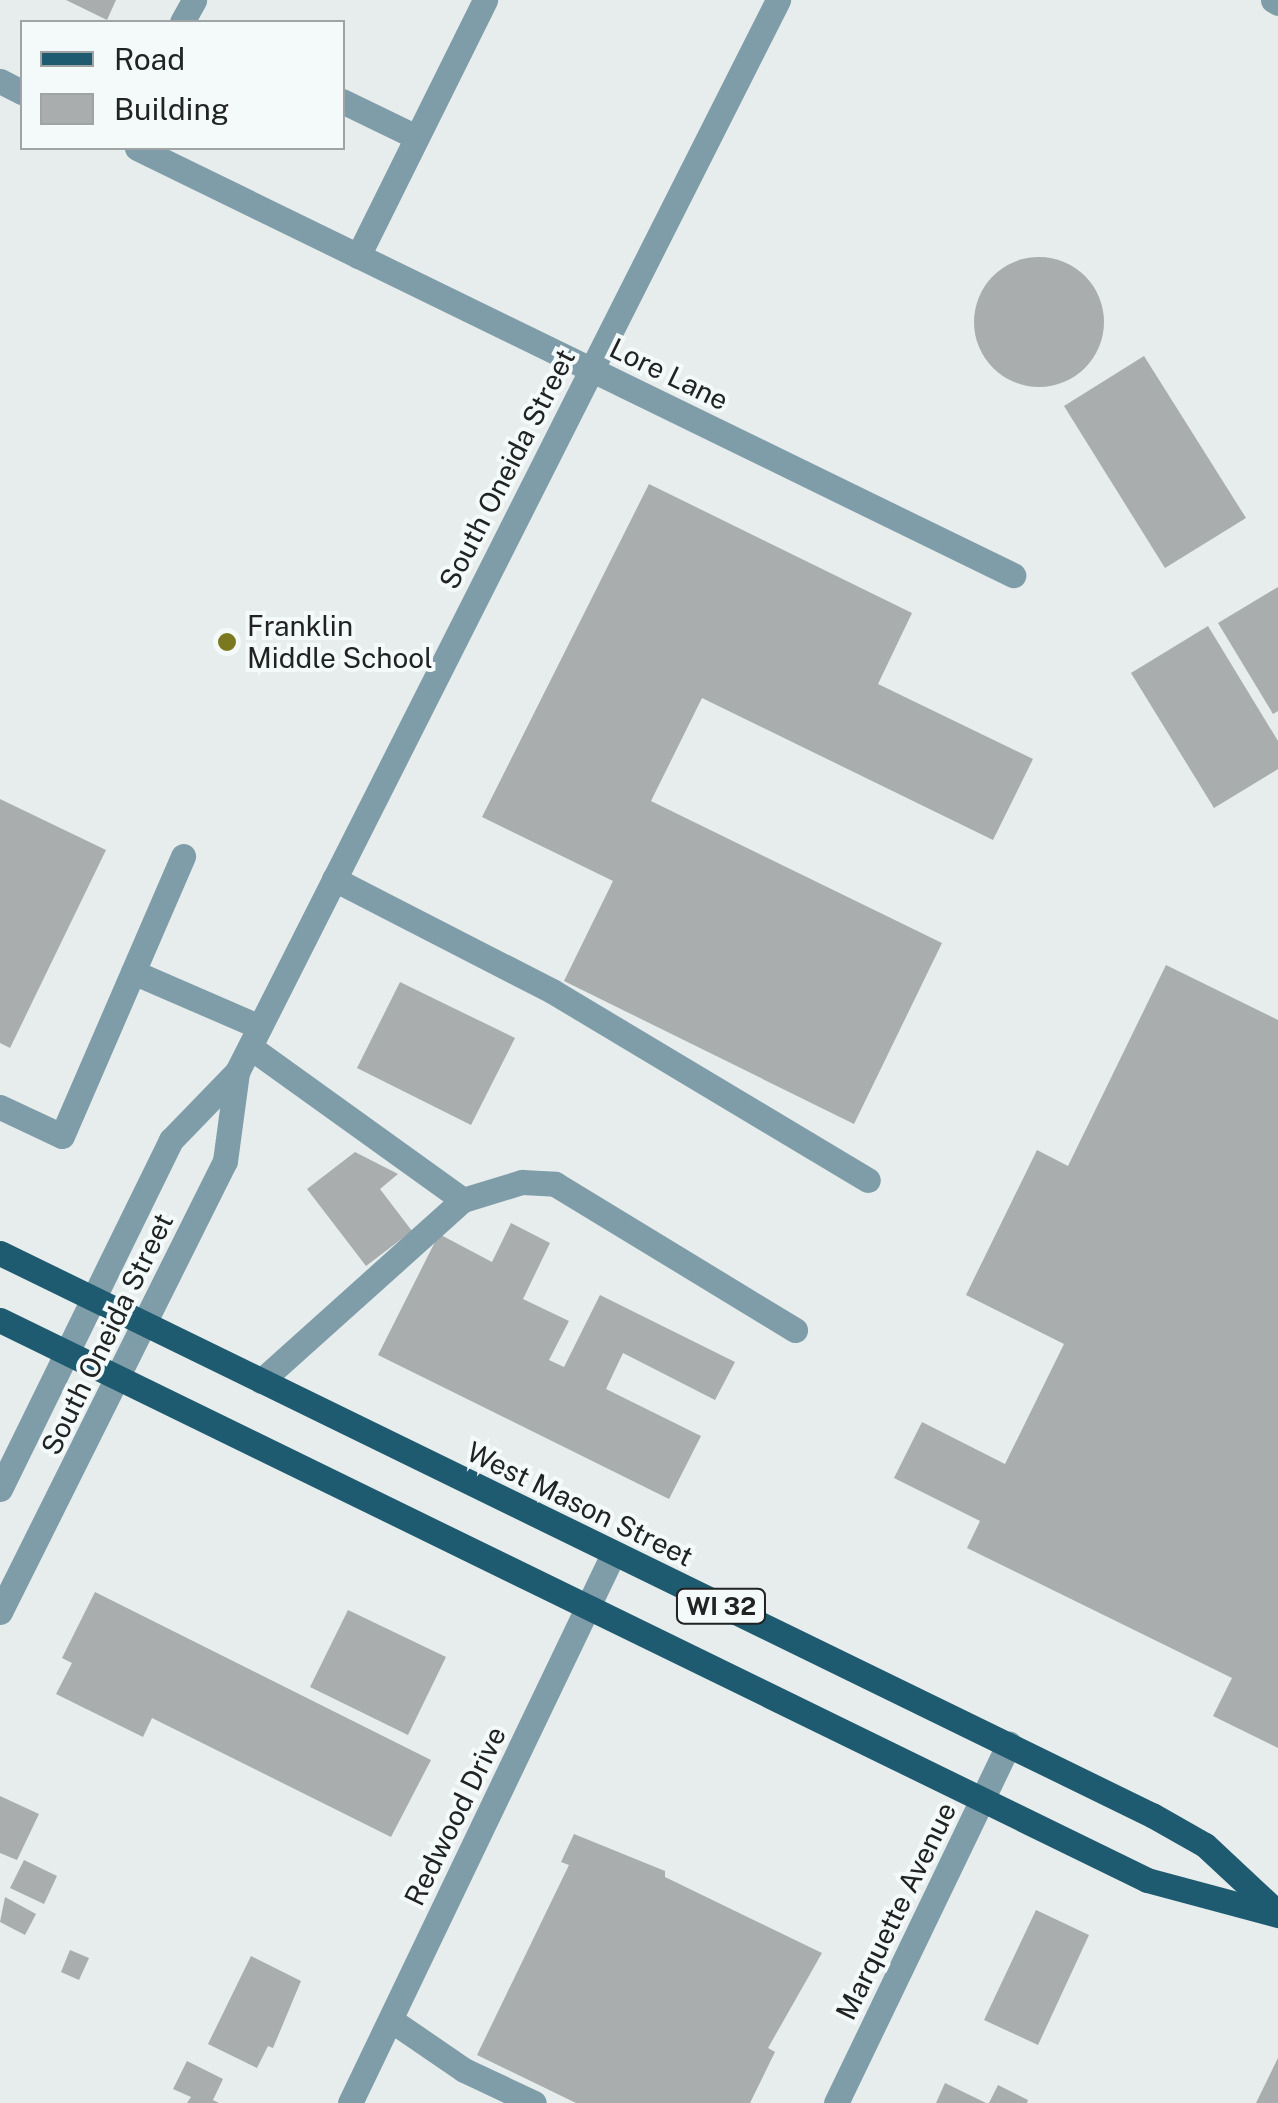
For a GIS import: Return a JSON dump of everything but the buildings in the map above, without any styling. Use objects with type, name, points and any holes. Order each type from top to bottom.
[{"type":"main road","name":"West Mason Street","points":[[0,1253],[1009,1744],[1204,1845],[1278,1914]]},
{"type":"main road","name":"West Mason Street","points":[[0,1320],[1164,1887],[1278,1914]]},
{"type":"street","points":[[358,256],[485,0]]},
{"type":"street","name":"South Oneida Street","points":[[0,1489],[171,1140],[237,1072],[778,0]]},
{"type":"street","points":[[345,102],[416,138]]},
{"type":"street","name":"Lore Lane","points":[[141,150],[1014,575]]},
{"type":"street","points":[[0,1106],[62,1136],[183,856]]},
{"type":"street","points":[[334,879],[552,991],[868,1180]]},
{"type":"street","points":[[133,972],[255,1037],[463,1200]]},
{"type":"street","name":"South Oneida Street","points":[[0,1612],[225,1162],[237,1072]]},
{"type":"street","points":[[261,1382],[463,1200],[522,1182],[556,1184],[795,1330]]},
{"type":"street","name":"Redwood Drive","points":[[350,2103],[613,1554]]},
{"type":"street","name":"Marquette Avenue","points":[[836,2103],[1009,1744]]},
{"type":"street","points":[[390,2020],[464,2070],[534,2103]]},
{"type":"place","name":"Franklin Middle School","points":[[227,642]]}]
